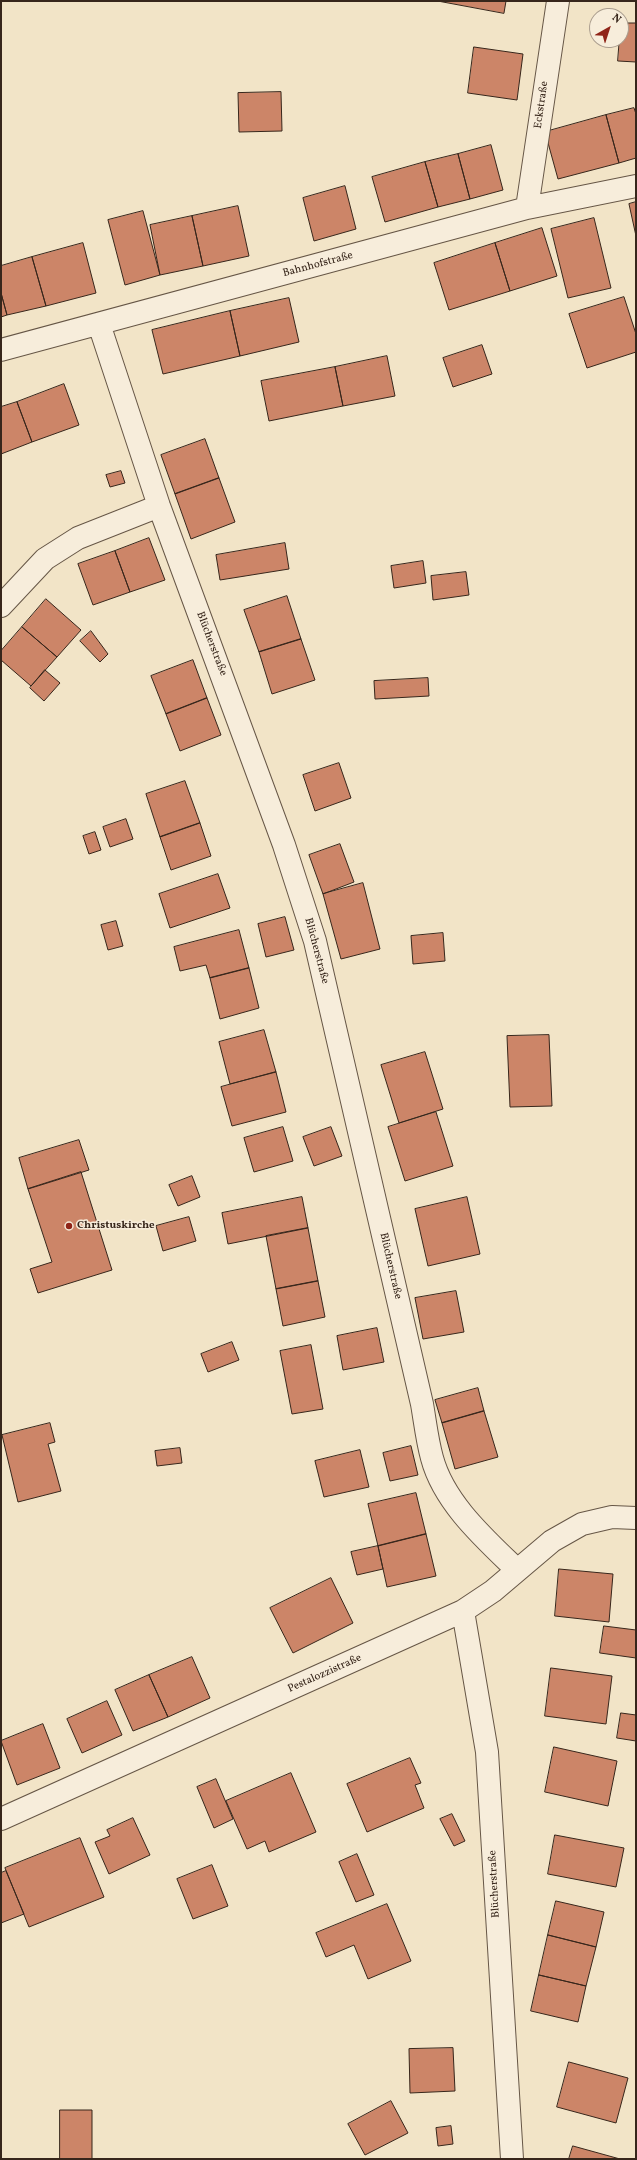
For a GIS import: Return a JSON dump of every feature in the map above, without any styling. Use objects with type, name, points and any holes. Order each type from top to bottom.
[{"type":"street","name":"Eckstraße","points":[[527,208],[558,1]]},
{"type":"street","name":"Bahnhofstraße","points":[[1,350],[527,208],[636,186]]},
{"type":"street","name":"Blücherstraße","points":[[99,324],[159,506],[279,830],[315,941],[422,1404],[432,1459],[447,1492],[472,1526],[517,1570]]},
{"type":"street","points":[[1,606],[45,559],[78,538],[159,506]]},
{"type":"street","name":"Pestalozzistraße","points":[[1,1819],[463,1611],[493,1591],[552,1541],[582,1524],[612,1516],[636,1518]]},
{"type":"street","name":"Blücherstraße","points":[[463,1611],[487,1752],[512,2159]]},
{"type":"building","points":[[438,1],[506,1],[504,13]]},
{"type":"building","points":[[629,23],[636,23],[636,62],[618,61],[619,48],[629,48]]},
{"type":"building","points":[[474,47],[523,54],[517,100],[468,93]]},
{"type":"building","points":[[281,92],[282,131],[239,132],[238,93]]},
{"type":"building","points":[[634,108],[636,114],[636,158],[619,163],[606,115]]},
{"type":"building","points":[[606,115],[619,163],[558,179],[545,132]]},
{"type":"building","points":[[491,145],[503,190],[470,199],[458,154]]},
{"type":"building","points":[[458,154],[470,199],[438,207],[425,162]]},
{"type":"building","points":[[425,162],[438,207],[385,222],[372,177]]},
{"type":"building","points":[[345,186],[356,229],[314,241],[303,198]]},
{"type":"building","points":[[636,202],[636,236],[629,204]]},
{"type":"building","points":[[238,206],[249,256],[203,266],[192,216]]},
{"type":"building","points":[[143,211],[160,275],[125,285],[108,220]]},
{"type":"building","points":[[192,216],[203,266],[160,275],[150,225]]},
{"type":"building","points":[[594,218],[611,288],[568,298],[551,229]]},
{"type":"building","points":[[542,228],[557,276],[510,291],[495,243]]},
{"type":"building","points":[[83,243],[96,293],[46,306],[32,257]]},
{"type":"building","points":[[495,243],[510,291],[449,310],[434,263]]},
{"type":"building","points":[[32,257],[46,306],[7,315],[1,293],[1,266]]},
{"type":"building","points":[[1,293],[7,315],[1,317]]},
{"type":"building","points":[[624,297],[636,334],[636,352],[587,368],[569,314]]},
{"type":"building","points":[[289,298],[299,342],[240,356],[230,311]]},
{"type":"building","points":[[230,311],[240,356],[163,374],[152,330]]},
{"type":"building","points":[[482,345],[492,374],[453,387],[443,358]]},
{"type":"building","points":[[387,356],[395,396],[343,406],[335,367]]},
{"type":"building","points":[[335,367],[343,406],[269,421],[261,381]]},
{"type":"building","points":[[64,384],[79,425],[32,442],[17,402]]},
{"type":"building","points":[[17,402],[32,442],[1,454],[1,407]]},
{"type":"building","points":[[205,439],[219,478],[175,494],[161,455]]},
{"type":"building","points":[[121,471],[125,483],[110,487],[106,475]]},
{"type":"building","points":[[219,478],[235,522],[191,539],[175,494]]},
{"type":"building","points":[[149,538],[165,580],[130,592],[115,551]]},
{"type":"building","points":[[285,543],[289,569],[220,580],[216,555]]},
{"type":"building","points":[[115,551],[130,592],[93,605],[78,564]]},
{"type":"building","points":[[423,561],[426,583],[394,588],[391,566]]},
{"type":"building","points":[[466,572],[469,595],[433,600],[431,576]]},
{"type":"building","points":[[287,596],[301,639],[259,652],[244,610]]},
{"type":"building","points":[[46,599],[81,630],[57,657],[22,627]]},
{"type":"building","points":[[22,627],[57,657],[31,686],[1,660],[1,651]]},
{"type":"building","points":[[91,631],[108,654],[100,662],[80,641]]},
{"type":"building","points":[[301,639],[315,680],[272,694],[259,652]]},
{"type":"building","points":[[193,660],[207,698],[166,714],[151,676]]},
{"type":"building","points":[[45,670],[60,683],[44,701],[30,688]]},
{"type":"building","points":[[428,678],[429,696],[375,699],[374,681]]},
{"type":"building","points":[[207,698],[221,735],[180,751],[166,714]]},
{"type":"building","points":[[339,763],[351,798],[315,811],[303,775]]},
{"type":"building","points":[[185,781],[200,823],[160,837],[146,794]]},
{"type":"building","points":[[126,819],[133,839],[110,847],[103,827]]},
{"type":"building","points":[[200,823],[211,856],[171,870],[160,837]]},
{"type":"building","points":[[95,832],[101,850],[89,854],[83,836]]},
{"type":"building","points":[[340,844],[354,882],[323,894],[309,855]]},
{"type":"building","points":[[218,874],[230,908],[170,928],[159,894]]},
{"type":"building","points":[[363,883],[380,949],[341,959],[323,894]]},
{"type":"building","points":[[285,917],[294,950],[266,957],[258,924]]},
{"type":"building","points":[[116,921],[123,946],[108,950],[101,925]]},
{"type":"building","points":[[239,930],[249,968],[210,978],[206,965],[180,971],[174,947]]},
{"type":"building","points":[[443,933],[445,961],[413,964],[411,936]]},
{"type":"building","points":[[249,968],[259,1008],[220,1019],[210,978]]},
{"type":"building","points":[[264,1030],[276,1072],[230,1084],[219,1042]]},
{"type":"building","points":[[549,1035],[552,1106],[510,1107],[507,1036]]},
{"type":"building","points":[[425,1052],[443,1109],[399,1123],[381,1065]]},
{"type":"building","points":[[276,1072],[286,1112],[232,1126],[221,1087]]},
{"type":"building","points":[[436,1112],[453,1166],[405,1181],[388,1127]]},
{"type":"building","points":[[283,1127],[293,1161],[254,1172],[244,1138]]},
{"type":"building","points":[[331,1127],[342,1156],[314,1166],[303,1137]]},
{"type":"building","points":[[79,1140],[89,1170],[28,1189],[19,1158]]},
{"type":"building","name":"Christuskirche","points":[[81,1172],[112,1270],[38,1293],[30,1269],[52,1262],[28,1189]]},
{"type":"building","points":[[192,1176],[200,1197],[178,1206],[169,1185]]},
{"type":"building","points":[[302,1197],[308,1228],[228,1244],[222,1213]]},
{"type":"building","points":[[467,1197],[480,1254],[428,1266],[415,1209]]},
{"type":"building","points":[[189,1217],[196,1241],[163,1251],[156,1226]]},
{"type":"building","points":[[308,1228],[318,1281],[276,1289],[266,1236]]},
{"type":"building","points":[[318,1281],[325,1317],[283,1326],[276,1289]]},
{"type":"building","points":[[456,1291],[464,1332],[423,1339],[415,1298]]},
{"type":"building","points":[[377,1328],[384,1362],[343,1370],[337,1336]]},
{"type":"building","points":[[232,1342],[239,1360],[208,1372],[201,1354]]},
{"type":"building","points":[[311,1345],[323,1409],[292,1414],[280,1351]]},
{"type":"building","points":[[478,1388],[484,1411],[442,1423],[435,1400]]},
{"type":"building","points":[[484,1411],[498,1457],[455,1469],[442,1423]]},
{"type":"building","points":[[50,1423],[55,1442],[48,1444],[61,1491],[18,1502],[2,1435]]},
{"type":"building","points":[[411,1446],[418,1475],[390,1481],[383,1453]]},
{"type":"building","points":[[180,1448],[182,1463],[157,1466],[155,1451]]},
{"type":"building","points":[[360,1450],[369,1487],[324,1497],[315,1461]]},
{"type":"building","points":[[416,1493],[426,1534],[378,1546],[368,1504]]},
{"type":"building","points":[[426,1534],[436,1576],[387,1587],[378,1546]]},
{"type":"building","points":[[378,1546],[383,1569],[357,1575],[351,1552]]},
{"type":"building","points":[[559,1569],[613,1574],[609,1622],[555,1616]]},
{"type":"building","points":[[331,1578],[353,1623],[293,1653],[270,1608]]},
{"type":"building","points":[[604,1626],[636,1630],[636,1658],[600,1653]]},
{"type":"building","points":[[192,1657],[210,1698],[168,1717],[149,1675]]},
{"type":"building","points":[[551,1668],[612,1676],[606,1724],[545,1716]]},
{"type":"building","points":[[149,1675],[168,1717],[133,1731],[115,1690]]},
{"type":"building","points":[[107,1701],[122,1735],[82,1753],[67,1719]]},
{"type":"building","points":[[621,1713],[636,1715],[636,1741],[617,1738]]},
{"type":"building","points":[[43,1724],[60,1768],[17,1785],[1,1741]]},
{"type":"building","points":[[554,1747],[617,1761],[608,1806],[545,1792]]},
{"type":"building","points":[[410,1758],[421,1783],[415,1785],[424,1808],[367,1832],[347,1784]]},
{"type":"building","points":[[291,1773],[316,1832],[269,1852],[265,1841],[247,1849],[226,1801]]},
{"type":"building","points":[[216,1779],[233,1819],[214,1828],[197,1787]]},
{"type":"building","points":[[452,1814],[465,1841],[454,1846],[440,1819]]},
{"type":"building","points":[[133,1818],[150,1855],[109,1874],[95,1842],[110,1836],[107,1830]]},
{"type":"building","points":[[555,1835],[624,1848],[616,1887],[548,1874]]},
{"type":"building","points":[[80,1838],[104,1897],[29,1927],[5,1868]]},
{"type":"building","points":[[357,1854],[374,1895],[356,1902],[339,1862]]},
{"type":"building","points":[[212,1865],[228,1906],[193,1919],[177,1879]]},
{"type":"building","points":[[6,1871],[24,1914],[1,1923],[1,1873]]},
{"type":"building","points":[[556,1901],[604,1912],[596,1947],[548,1935]]},
{"type":"building","points":[[387,1904],[411,1961],[368,1979],[354,1945],[326,1957],[316,1933]]},
{"type":"building","points":[[548,1935],[596,1947],[586,1986],[539,1975]]},
{"type":"building","points":[[539,1975],[586,1986],[578,2022],[531,2011]]},
{"type":"building","points":[[453,2048],[455,2091],[410,2093],[409,2049]]},
{"type":"building","points":[[569,2062],[628,2078],[616,2123],[557,2107]]},
{"type":"building","points":[[391,2101],[408,2133],[365,2155],[348,2124]]},
{"type":"building","points":[[60,2110],[92,2110],[92,2159],[60,2159]]},
{"type":"building","points":[[451,2126],[453,2144],[438,2146],[436,2128]]},
{"type":"building","points":[[573,2146],[620,2159],[569,2159]]},
{"type":"place","name":"Christuskirche","points":[[69,1226]]}]
